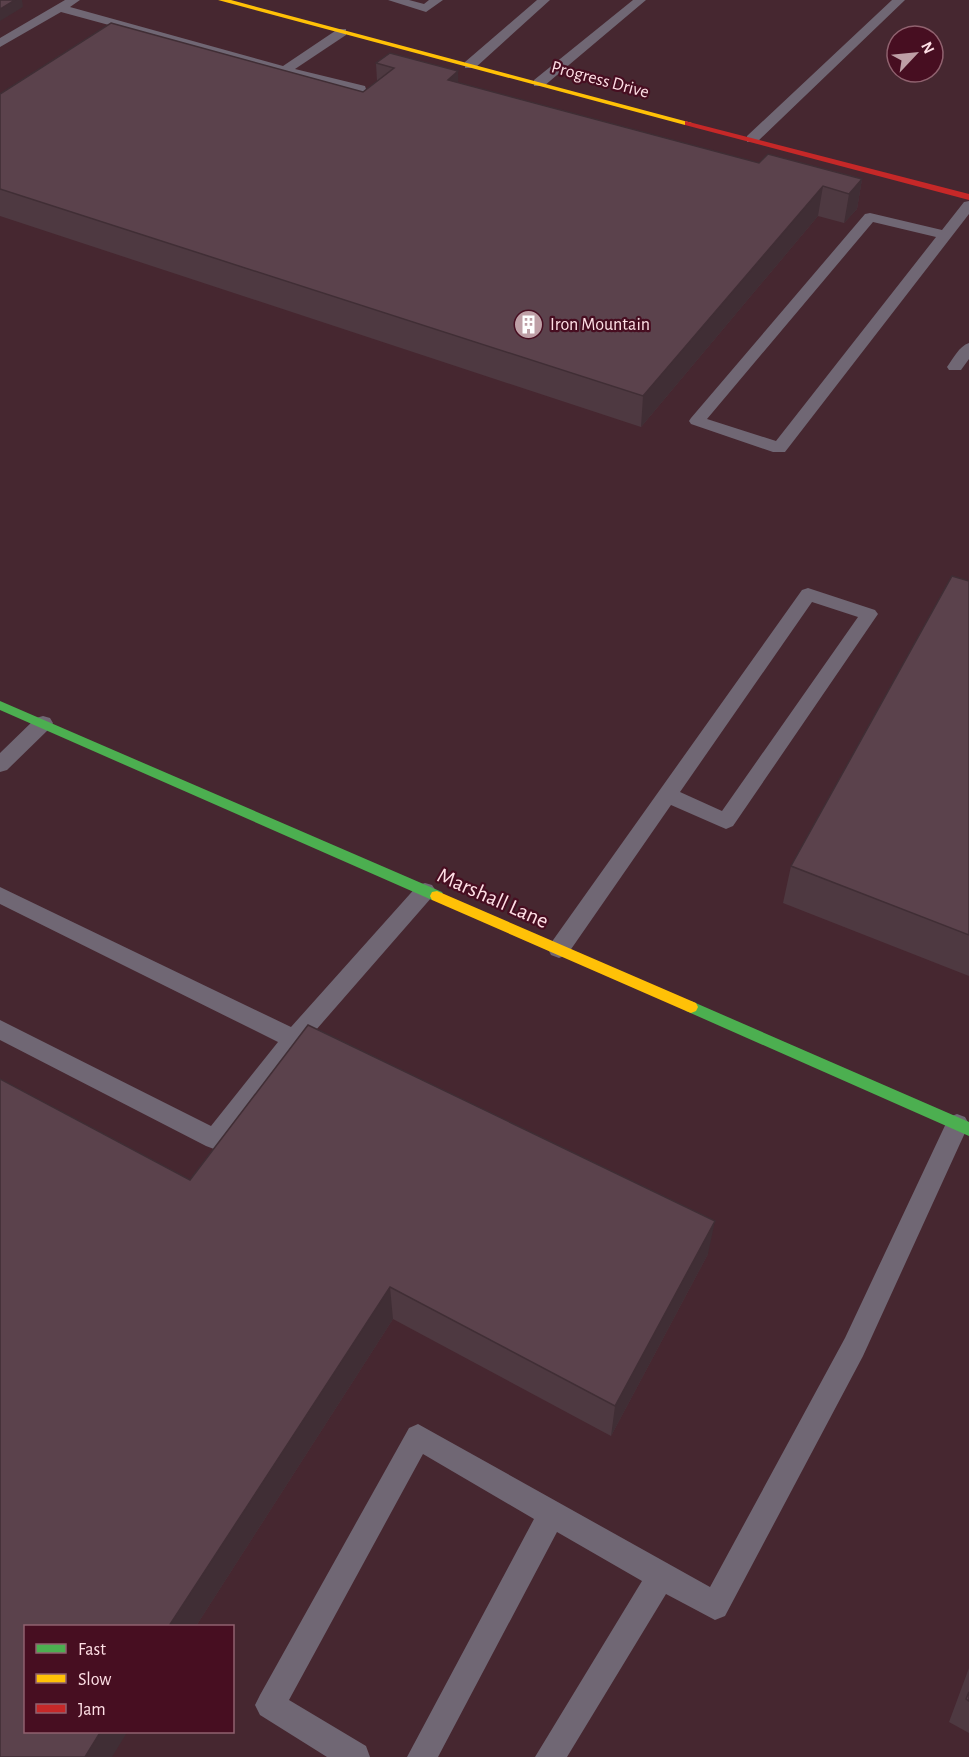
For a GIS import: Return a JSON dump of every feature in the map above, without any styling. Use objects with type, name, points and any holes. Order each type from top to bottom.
[{"type":"street","name":"Progress Drive","points":[[222,0],[244,2],[342,32],[969,197]]},
{"type":"street","name":"Marshall Lane","points":[[0,705],[963,1126]]},
{"type":"lane","points":[[394,0],[426,8],[437,0]]},
{"type":"lane","points":[[470,65],[544,0]]},
{"type":"lane","points":[[539,83],[639,0]]},
{"type":"lane","points":[[752,139],[899,0]]},
{"type":"lane","points":[[0,43],[65,3],[285,70],[360,89]]},
{"type":"lane","points":[[285,70],[342,32]]},
{"type":"lane","points":[[945,235],[870,217],[697,421],[779,448],[969,205]]},
{"type":"lane","points":[[955,367],[969,348]]},
{"type":"lane","points":[[559,949],[667,795],[808,594],[869,614],[726,821],[667,795]]},
{"type":"lane","points":[[0,765],[43,723]]},
{"type":"lane","points":[[0,1029],[214,1139],[294,1039],[425,891]]},
{"type":"lane","points":[[0,895],[294,1039]]},
{"type":"lane","points":[[355,1757],[270,1705],[418,1437],[715,1606],[854,1347],[963,1126]]},
{"type":"lane","points":[[422,1757],[552,1514]]},
{"type":"lane","points":[[550,1757],[661,1576]]},
{"type":"building","points":[[0,0],[15,0],[0,9]]},
{"type":"building","name":"Iron Mountain","points":[[111,23],[363,92],[394,68],[376,63],[390,53],[458,71],[448,80],[759,163],[768,154],[862,179],[849,194],[823,186],[643,396],[0,189],[0,94]]},
{"type":"building","points":[[952,576],[969,581],[969,935],[791,866]]},
{"type":"building","points":[[308,1025],[715,1221],[615,1406],[390,1287],[170,1625],[24,1625],[24,1733],[100,1733],[85,1757],[0,1757],[0,1079],[190,1180]]},
{"type":"traffic: fast","points":[[0,705],[437,896]]},
{"type":"traffic: fast","points":[[691,1007],[969,1129]]},
{"type":"traffic: slow","points":[[222,0],[688,123]]},
{"type":"traffic: slow","points":[[437,896],[691,1007]]},
{"type":"traffic: jam","points":[[688,123],[969,197]]},
{"type":"place","name":"Iron Mountain","points":[[529,325]]}]
